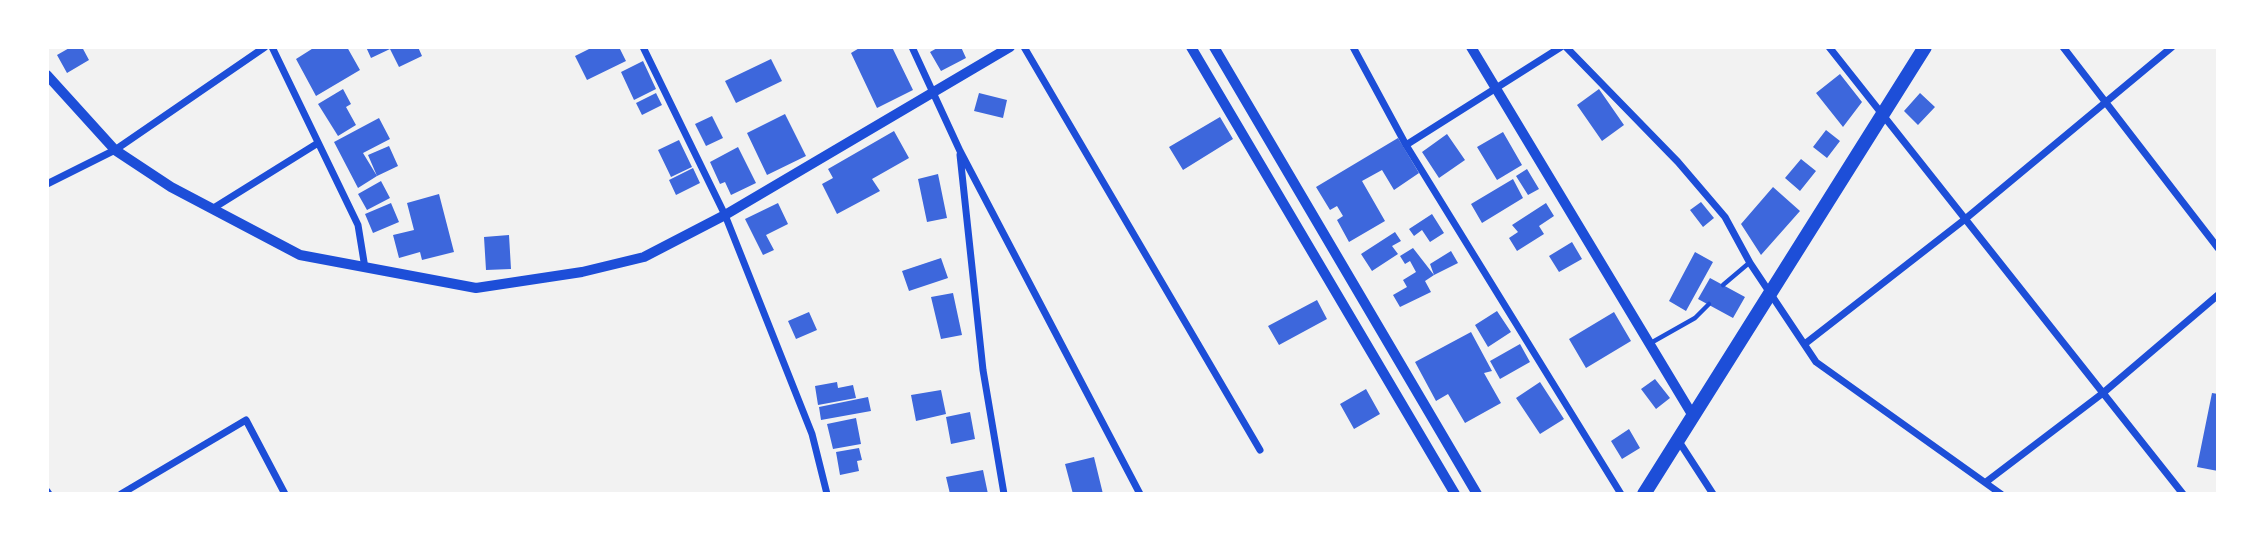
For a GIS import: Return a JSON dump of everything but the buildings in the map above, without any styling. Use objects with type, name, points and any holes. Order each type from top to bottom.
[{"type":"highway","points":[[1644,494],[1925,47]]},
{"type":"street","points":[[47,184],[115,150],[265,47]]},
{"type":"street","points":[[272,47],[358,225],[365,269]]},
{"type":"street","points":[[643,47],[725,215],[812,434],[826,492],[816,494]]},
{"type":"street","points":[[912,47],[960,151],[1140,494]]},
{"type":"street","points":[[47,75],[115,150],[171,187],[300,255],[475,288],[569,274],[644,257],[725,215],[1010,47]]},
{"type":"street","points":[[1024,47],[1260,450]]},
{"type":"street","points":[[1191,47],[1455,494]]},
{"type":"street","points":[[1214,47],[1477,494]]},
{"type":"street","points":[[1353,47],[1406,145],[1621,494]]},
{"type":"street","points":[[1471,47],[1693,416]]},
{"type":"street","points":[[1406,145],[1563,47],[1678,162],[1725,217],[1750,263],[1806,343],[1816,362],[2001,494]]},
{"type":"street","points":[[1829,47],[2183,494]]},
{"type":"street","points":[[2063,47],[2218,248]]},
{"type":"street","points":[[1806,343],[1964,220],[2172,47]]},
{"type":"street","points":[[212,209],[318,143]]},
{"type":"street","points":[[960,151],[983,370],[1004,494]]},
{"type":"street","points":[[1986,482],[2103,393],[2218,295]]},
{"type":"street","points":[[121,494],[246,420],[285,494]]},
{"type":"street","points":[[1678,440],[1713,494]]},
{"type":"lane","points":[[1723,285],[1750,263]]},
{"type":"lane","points":[[1649,344],[1695,318],[1709,304]]}]
